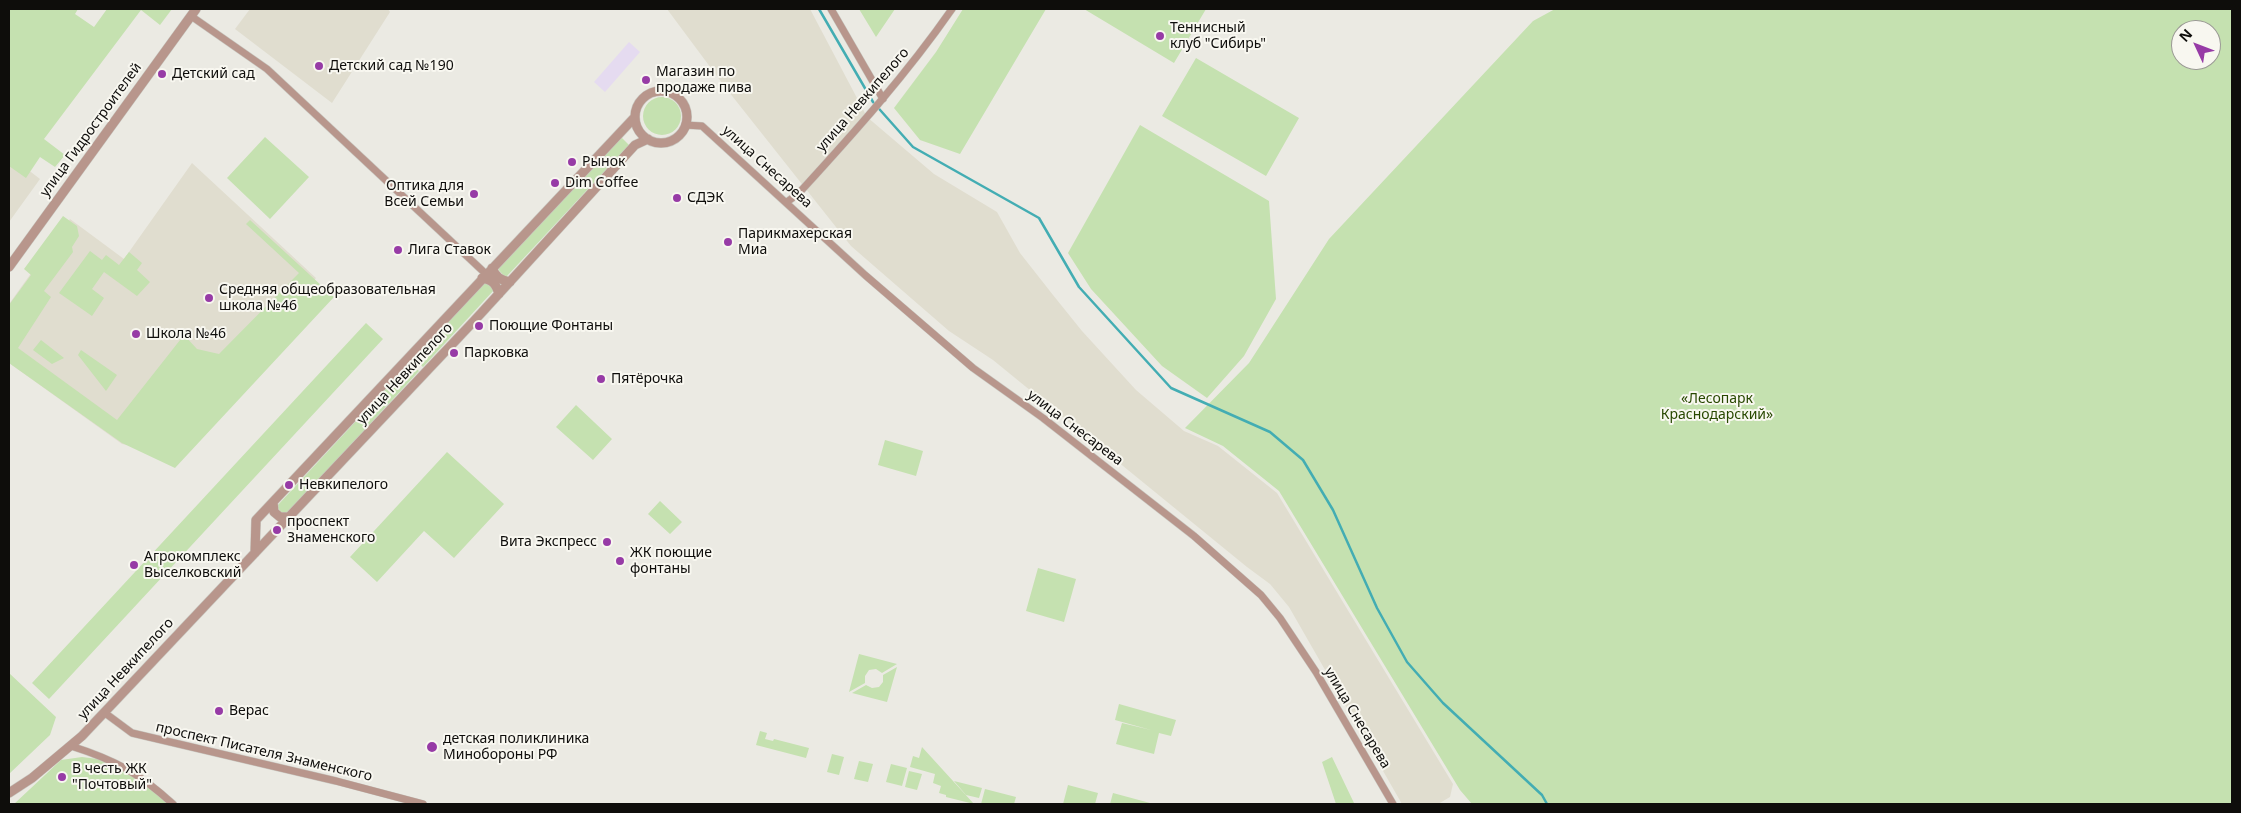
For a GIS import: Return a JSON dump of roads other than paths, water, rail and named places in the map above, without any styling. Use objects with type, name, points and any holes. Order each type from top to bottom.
[{"type":"street","points":[[831,9],[882,101]]},
{"type":"street","name":"улица Невкипелого","points":[[787,202],[799,193],[882,101],[920,54],[952,9]]},
{"type":"street","points":[[193,12],[267,69],[487,273],[490,280],[496,285],[499,294]]},
{"type":"street","name":"улица Гидростроителей","points":[[9,267],[193,12]]},
{"type":"street","points":[[664,91],[675,95],[683,103],[686,114],[685,125],[673,140],[660,143],[648,140],[638,131],[634,118],[636,107],[643,98],[653,92],[664,91]]},
{"type":"street","name":"улица Невкипелого","points":[[255,553],[256,520],[634,118]]},
{"type":"street","name":"улица Снесарева","points":[[685,125],[702,126],[866,275],[973,368],[1043,418],[1194,536],[1247,582],[1280,618],[1295,640],[1362,748],[1393,804]]},
{"type":"street","name":"улица Невкипелого","points":[[9,793],[32,778],[71,746],[105,713],[499,294],[635,145],[648,140]]},
{"type":"street","points":[[487,273],[495,274],[501,280],[510,282]]},
{"type":"street","points":[[273,502],[274,512],[280,517],[289,517]]},
{"type":"street","name":"проспект Писателя Знаменского","points":[[105,713],[132,733],[336,781],[423,804]]},
{"type":"street","points":[[71,746],[113,761],[140,776],[173,804]]},
{"type":"waterway","points":[[819,9],[873,102],[913,147],[1039,218],[1079,287],[1171,388],[1270,432],[1303,460],[1333,510],[1377,608],[1407,662],[1443,703],[1542,795],[1547,804]]},
{"type":"place","name":"Теннисный клуб \"Сибирь\"","points":[[1160,36]]},
{"type":"place","name":"Детский сад №190","points":[[319,66]]},
{"type":"place","name":"Детский сад","points":[[162,74]]},
{"type":"place","name":"Магазин по продаже пива","points":[[646,80]]},
{"type":"place","name":"Рынок","points":[[572,162]]},
{"type":"place","name":"Dim Coffee","points":[[555,183]]},
{"type":"place","name":"Оптика для Всей Семьи","points":[[474,194]]},
{"type":"place","name":"СДЭК","points":[[677,198]]},
{"type":"place","name":"Парикмахерская Миа","points":[[728,242]]},
{"type":"place","name":"Лига Ставок","points":[[398,250]]},
{"type":"place","name":"Средняя общеобразовательная школа №46","points":[[209,298]]},
{"type":"place","name":"Поющие Фонтаны","points":[[479,326]]},
{"type":"place","name":"Школа №46","points":[[136,334]]},
{"type":"place","name":"Парковка","points":[[454,353]]},
{"type":"place","name":"Пятёрочка","points":[[601,379]]},
{"type":"place","name":"Невкипелого","points":[[289,485]]},
{"type":"place","name":"проспект Знаменского","points":[[277,530]]},
{"type":"place","name":"Вита Экспресс","points":[[607,542]]},
{"type":"place","name":"ЖК поющие фонтаны","points":[[620,561]]},
{"type":"place","name":"Агрокомплекс Выселковский","points":[[134,565]]},
{"type":"place","name":"Верас","points":[[219,711]]},
{"type":"place","name":"детская поликлиника Минобороны РФ","points":[[432,747]]},
{"type":"place","name":"В честь ЖК \"Почтовый\"","points":[[62,777]]},
{"type":"park label","name":"«Лесопарк Краснодарский»","points":[[1717,408]]}]
